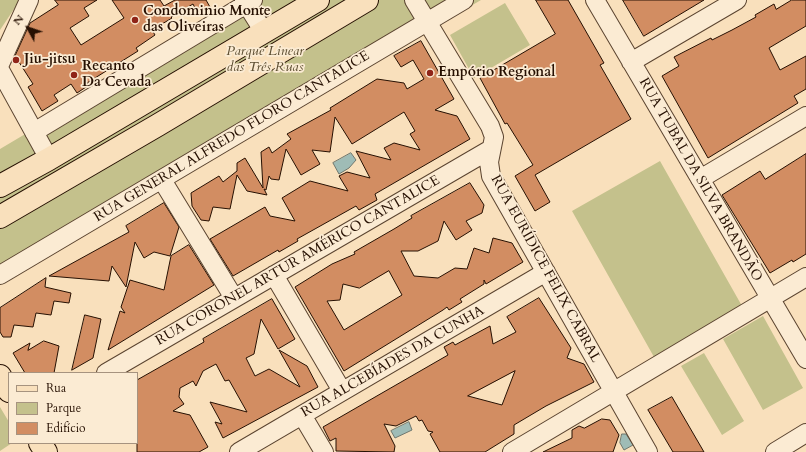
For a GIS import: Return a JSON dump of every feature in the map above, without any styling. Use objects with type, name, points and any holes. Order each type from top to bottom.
[{"type":"main road","points":[[0,186],[49,159],[318,0]]},
{"type":"main road","points":[[0,217],[169,119],[366,0]]},
{"type":"main road","points":[[0,376],[8,389]]},
{"type":"street","points":[[0,64],[29,0]]},
{"type":"street","name":"RUA EURÍDICE FELIX CABRAL","points":[[414,0],[490,126],[494,137],[489,162],[491,176],[648,452]]},
{"type":"street","name":"RUA GENERAL ALFREDO FLORO CANTALICE","points":[[0,275],[464,0]]},
{"type":"street","name":"RUA TUBAL DA SILVA BRANDÃO","points":[[595,0],[769,299],[806,359]]},
{"type":"street","points":[[631,62],[738,0]]},
{"type":"street","points":[[34,132],[248,1],[264,32]]},
{"type":"street","points":[[0,70],[49,159]]},
{"type":"street","points":[[155,96],[169,119]]},
{"type":"street","points":[[700,179],[806,116]]},
{"type":"street","name":"RUA CORONEL ARTUR AMÉRICO CANTALICE","points":[[108,372],[491,149]]},
{"type":"street","points":[[162,180],[234,298]]},
{"type":"street","name":"RUA ALCEBÍADES DA CUNHA","points":[[239,452],[546,272]]},
{"type":"street","points":[[274,275],[342,392]]},
{"type":"street","points":[[512,452],[614,393],[806,277]]},
{"type":"street","points":[[302,415],[324,452]]},
{"type":"street","points":[[775,452],[806,433]]},
{"type":"green space","points":[[0,0],[20,0],[0,30]]},
{"type":"green space","name":"Parque Linear das Três Ruas","points":[[251,0],[481,0],[160,189],[0,273],[0,149]]},
{"type":"green space","points":[[505,3],[530,45],[474,78],[450,35]]},
{"type":"green space","points":[[660,161],[742,306],[654,357],[572,211]]},
{"type":"green space","points":[[763,316],[803,388],[763,410],[723,339]]},
{"type":"green space","points":[[704,353],[744,421],[722,435],[681,366]]},
{"type":"green space","points":[[0,407],[8,420],[8,444],[10,444],[0,451]]},
{"type":"water","points":[[351,153],[356,160],[349,168],[339,174],[333,163]]},
{"type":"water","points":[[409,422],[412,430],[395,438],[391,431]]},
{"type":"water","points":[[622,434],[626,434],[633,445],[624,450],[620,443]]},
{"type":"building","points":[[55,0],[97,0],[84,8],[89,16],[70,28],[81,45],[124,18],[112,0],[160,0],[164,6],[175,0],[206,0],[210,7],[198,14],[193,4],[171,17],[172,18],[152,30],[155,35],[136,48],[138,51],[87,83],[89,85],[77,93],[71,84],[54,95],[58,101],[42,111],[28,87],[33,84],[17,59],[14,58],[30,23],[58,5]]},
{"type":"building","points":[[536,0],[568,0],[604,63],[600,65],[631,119],[535,175],[550,202],[535,211],[515,176],[533,165],[507,123],[505,124],[480,78],[555,34]]},
{"type":"building","points":[[623,0],[704,0],[644,36]]},
{"type":"building","points":[[792,0],[806,0],[806,26],[769,48],[780,70],[806,56],[806,89],[794,96],[798,103],[708,158],[662,76],[679,66],[674,57],[711,38],[712,40],[732,30],[756,17],[755,15],[774,4],[776,9]]},
{"type":"building","points":[[421,41],[454,99],[435,110],[457,116],[470,139],[375,194],[377,200],[359,210],[356,206],[297,239],[298,241],[279,252],[278,250],[233,276],[210,239],[265,207],[270,216],[295,221],[282,198],[310,181],[348,191],[339,176],[347,172],[370,178],[356,151],[391,160],[384,148],[394,143],[420,150],[410,134],[415,131],[404,112],[352,144],[335,117],[330,152],[312,150],[320,164],[301,175],[286,149],[279,180],[271,179],[269,176],[266,190],[264,189],[267,195],[247,191],[237,175],[230,209],[213,207],[209,221],[201,220],[192,206],[191,193],[219,176],[223,182],[237,171],[237,163],[245,158],[263,188],[261,152],[269,147],[272,153],[291,139],[287,134],[331,110],[330,108],[377,79],[404,83],[407,89],[424,79],[413,60],[401,67],[394,56]]},
{"type":"building","points":[[806,154],[806,254],[793,262],[792,260],[770,273],[722,195],[760,171],[765,179]]},
{"type":"building","points":[[470,183],[484,205],[482,213],[466,221],[472,230],[456,240],[444,221],[438,241],[418,251],[401,251],[414,276],[438,278],[455,268],[467,269],[474,248],[489,253],[493,238],[512,243],[523,262],[486,284],[484,280],[484,284],[460,299],[462,302],[449,310],[447,307],[344,371],[295,287],[332,264],[355,254],[354,252],[412,218],[411,216]],"holes":[[[389,271],[402,295],[344,330],[327,301],[340,300],[343,284],[359,288]]]},
{"type":"building","points":[[164,203],[179,227],[170,256],[154,252],[144,258],[135,242],[126,287],[112,266],[109,281],[49,276],[129,232],[126,226]]},
{"type":"building","points":[[189,245],[214,285],[108,350],[120,311],[125,313],[121,307],[130,280],[164,290],[171,256]]},
{"type":"building","points":[[46,278],[45,287],[71,293],[69,303],[54,301],[51,315],[36,313],[33,327],[14,325],[11,337],[3,337],[0,332],[0,308]]},
{"type":"building","points":[[539,298],[571,348],[567,358],[584,364],[594,382],[546,406],[514,425],[514,434],[485,452],[440,452],[430,434],[433,432],[428,431],[422,420],[419,421],[416,416],[396,426],[384,424],[395,446],[394,452],[336,451],[336,438],[330,441],[323,427],[448,355],[444,347],[453,342],[455,345],[490,326],[493,344],[516,332],[507,317]],"holes":[[[515,371],[502,405],[468,396]]]},
{"type":"building","points":[[272,299],[295,339],[278,349],[261,319],[254,354],[246,358],[255,376],[269,369],[300,387],[279,350],[307,366],[318,387],[223,438],[215,422],[222,424],[210,402],[247,412],[229,380],[225,381],[216,364],[203,371],[196,386],[193,381],[180,388],[179,397],[184,404],[173,411],[190,415],[208,447],[199,452],[137,452],[138,379],[204,342],[203,339]]},
{"type":"building","points":[[85,315],[101,319],[93,358],[72,370]]},
{"type":"building","points":[[44,341],[59,346],[54,372],[24,372],[13,353],[30,343],[28,350]]},
{"type":"building","points":[[672,397],[704,452],[673,452],[648,410]]},
{"type":"building","points":[[602,419],[610,420],[619,435],[613,452],[543,452],[572,438],[572,430],[579,426],[584,428]]},
{"type":"place","name":"Condominio Monte das Oliveiras","points":[[135,20]]},
{"type":"place","name":"Jiu-jitsu","points":[[16,60]]},
{"type":"place","name":"Empório Regional","points":[[430,73]]},
{"type":"place","name":"Recanto Da Cevada","points":[[74,75]]}]
